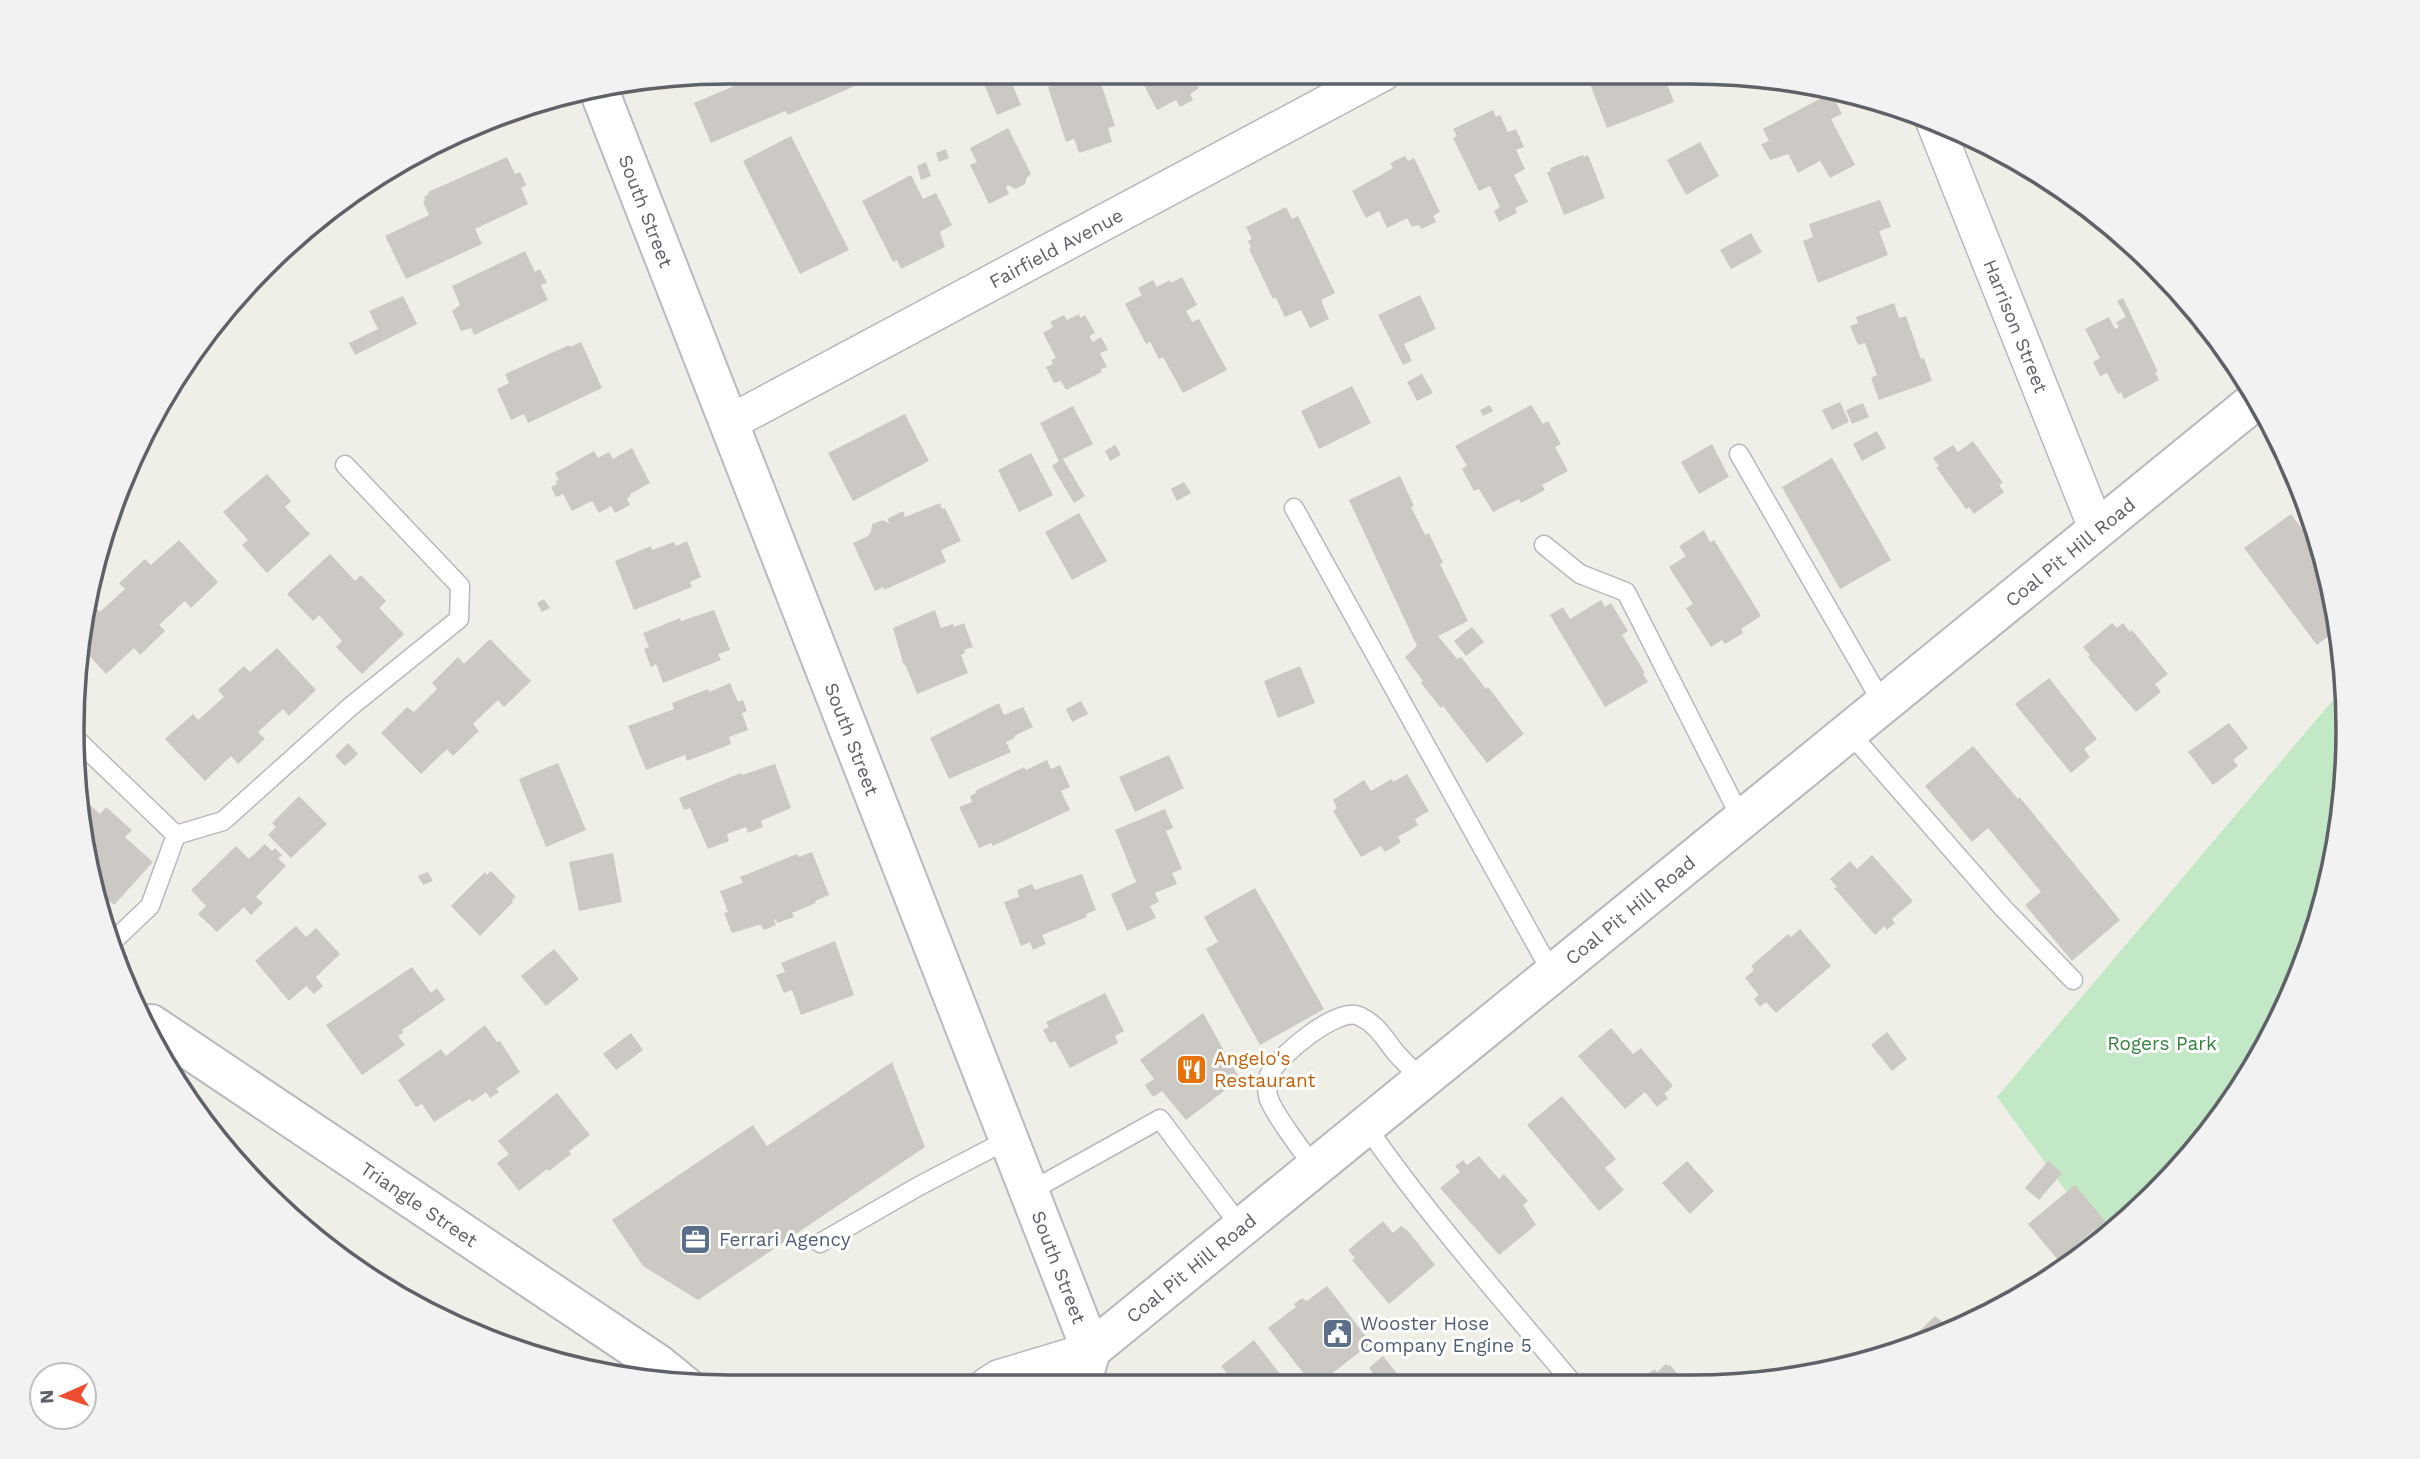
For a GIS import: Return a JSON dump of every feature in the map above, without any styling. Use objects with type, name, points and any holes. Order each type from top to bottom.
[{"type":"street","name":"Fairfield Avenue","points":[[729,423],[1362,84]]},
{"type":"street","name":"South Street","points":[[601,97],[1091,1350]]},
{"type":"street","name":"Harrison Street","points":[[1938,133],[2097,530]]},
{"type":"street","name":"Coal Pit Hill Road","points":[[1008,1375],[1091,1350],[2249,406]]},
{"type":"street","name":"Triangle Street","points":[[158,1029],[653,1370]]},
{"type":"street","points":[[1084,1375],[1091,1350]]},
{"type":"lane","points":[[1739,454],[1883,704]]},
{"type":"lane","points":[[176,835],[223,821],[350,707],[459,619],[460,586],[345,465]]},
{"type":"lane","points":[[1294,508],[1552,974]]},
{"type":"lane","points":[[1545,545],[1580,573],[1626,592],[1742,820]]},
{"type":"lane","points":[[1849,732],[2003,908],[2073,979]]},
{"type":"lane","points":[[84,747],[176,835]]},
{"type":"lane","points":[[118,936],[150,906],[176,835]]},
{"type":"lane","points":[[1315,1168],[1268,1098],[1268,1077],[1282,1056],[1341,1016],[1356,1014],[1379,1029],[1396,1053],[1422,1080]]},
{"type":"lane","points":[[1029,1192],[1160,1119],[1241,1227]]},
{"type":"lane","points":[[1366,1126],[1386,1155],[1566,1375]]},
{"type":"lane","points":[[820,1243],[919,1186],[1009,1139]]},
{"type":"green space","name":"Rogers Park","points":[[2335,697],[2335,772],[2330,814],[2324,855],[2302,937],[2287,977],[2250,1052],[2203,1122],[2176,1155],[2147,1186],[2096,1232],[1997,1097]]},
{"type":"building","points":[[739,84],[855,86],[788,115],[785,111],[711,143],[694,103]]},
{"type":"building","points":[[984,84],[1012,84],[1021,105],[997,115]]},
{"type":"building","points":[[1101,84],[1115,126],[1108,128],[1112,142],[1079,153],[1074,139],[1066,142],[1048,87]]},
{"type":"building","points":[[1143,84],[1197,84],[1199,88],[1190,94],[1193,100],[1180,107],[1176,100],[1157,110]]},
{"type":"building","points":[[1590,84],[1667,84],[1674,102],[1607,128]]},
{"type":"building","points":[[1822,98],[1835,101],[1842,114],[1831,119],[1855,165],[1830,178],[1820,161],[1798,173],[1788,154],[1770,160],[1761,144],[1769,141],[1763,129]]},
{"type":"building","points":[[1493,110],[1496,117],[1500,115],[1508,132],[1516,129],[1524,147],[1516,150],[1525,169],[1514,175],[1528,202],[1515,208],[1517,213],[1499,222],[1494,211],[1500,207],[1490,186],[1479,191],[1453,138],[1457,136],[1453,129]]},
{"type":"building","points":[[1008,128],[1031,174],[1025,184],[1015,189],[1008,185],[1006,187],[1009,194],[989,204],[970,165],[977,162],[970,148]]},
{"type":"building","points":[[791,136],[849,250],[800,274],[743,161]]},
{"type":"building","points":[[1700,142],[1719,176],[1686,195],[1667,160]]},
{"type":"building","points":[[946,149],[949,158],[939,162],[936,153]]},
{"type":"building","points":[[1588,155],[1605,198],[1564,215],[1547,172],[1551,171],[1550,168]]},
{"type":"building","points":[[1405,156],[1408,161],[1414,158],[1440,212],[1433,216],[1436,222],[1421,229],[1419,225],[1412,227],[1407,218],[1387,228],[1379,211],[1366,218],[1352,191],[1393,168],[1390,163]]},
{"type":"building","points":[[507,157],[515,174],[520,172],[526,185],[521,188],[528,204],[475,229],[482,244],[406,279],[385,236],[429,215],[423,202],[428,192]]},
{"type":"building","points":[[926,162],[931,176],[921,180],[917,166]]},
{"type":"building","points":[[911,175],[923,199],[936,193],[952,225],[940,232],[945,247],[901,269],[897,260],[893,262],[862,201]]},
{"type":"building","points":[[1880,200],[1891,227],[1879,231],[1888,255],[1818,283],[1803,241],[1813,237],[1809,224]]},
{"type":"building","points":[[1286,207],[1292,219],[1298,216],[1335,293],[1321,300],[1329,319],[1310,328],[1301,310],[1285,317],[1276,298],[1273,299],[1249,249],[1251,248],[1248,241],[1252,239],[1246,227]]},
{"type":"building","points":[[1751,233],[1762,252],[1731,269],[1720,250]]},
{"type":"building","points":[[525,251],[535,272],[540,269],[547,283],[541,285],[548,300],[474,335],[471,328],[461,331],[452,311],[460,305],[452,286]]},
{"type":"building","points":[[1182,277],[1197,305],[1186,311],[1192,322],[1199,319],[1227,370],[1183,393],[1163,357],[1159,359],[1150,342],[1146,344],[1125,304],[1142,295],[1138,288],[1153,280],[1157,287]]},
{"type":"building","points":[[1420,295],[1436,329],[1404,344],[1412,361],[1403,365],[1378,315]]},
{"type":"building","points":[[403,296],[417,324],[355,355],[349,343],[378,329],[369,311]]},
{"type":"building","points":[[2123,298],[2158,372],[2155,373],[2159,380],[2124,399],[2121,392],[2118,394],[2107,373],[2100,376],[2093,362],[2100,358],[2085,329],[2109,317],[2115,329],[2119,327],[2116,322],[2126,317],[2117,301]]},
{"type":"building","points":[[1894,303],[1899,318],[1906,316],[1932,381],[1879,400],[1871,378],[1877,375],[1865,343],[1858,345],[1850,326],[1858,323],[1856,317]]},
{"type":"building","points":[[1079,314],[1080,318],[1085,315],[1095,333],[1089,336],[1093,342],[1101,337],[1108,350],[1100,353],[1107,367],[1066,390],[1061,381],[1054,383],[1046,367],[1053,364],[1051,360],[1056,358],[1043,333],[1053,327],[1050,322],[1064,315],[1067,320]]},
{"type":"building","points":[[581,342],[602,388],[528,423],[524,414],[511,420],[497,389],[509,383],[505,374]]},
{"type":"building","points":[[1422,374],[1433,393],[1417,401],[1407,382]]},
{"type":"building","points":[[1352,386],[1371,423],[1319,449],[1301,411]]},
{"type":"building","points":[[1840,402],[1849,422],[1832,430],[1822,410]]},
{"type":"building","points":[[1863,403],[1869,417],[1852,424],[1846,410]]},
{"type":"building","points":[[1490,405],[1493,411],[1483,416],[1480,410]]},
{"type":"building","points":[[1531,405],[1543,424],[1548,421],[1561,444],[1555,447],[1568,471],[1542,485],[1545,490],[1521,503],[1519,499],[1493,512],[1479,489],[1474,491],[1462,469],[1467,466],[1455,446]]},
{"type":"building","points":[[1073,406],[1093,444],[1063,459],[1085,496],[1074,503],[1052,466],[1059,461],[1040,423]]},
{"type":"building","points":[[905,414],[929,461],[853,501],[828,453]]},
{"type":"building","points":[[1877,431],[1886,448],[1862,461],[1853,444]]},
{"type":"building","points":[[1973,441],[2003,483],[1999,485],[2004,492],[1974,514],[1969,507],[1966,509],[1936,467],[1939,466],[1933,458],[1953,445],[1958,452]]},
{"type":"building","points":[[1712,444],[1729,477],[1699,494],[1681,462]]},
{"type":"building","points":[[1115,445],[1121,455],[1110,461],[1105,451]]},
{"type":"building","points":[[632,448],[650,483],[630,494],[627,498],[630,505],[615,513],[611,506],[599,513],[592,501],[572,511],[563,494],[556,497],[551,487],[559,480],[555,473],[594,451],[598,458],[609,452],[613,459]]},
{"type":"building","points":[[1031,453],[1053,495],[1019,512],[998,470]]},
{"type":"building","points":[[1832,458],[1891,560],[1840,589],[1782,487]]},
{"type":"building","points":[[267,474],[291,501],[285,507],[310,534],[267,573],[242,545],[248,540],[223,512]]},
{"type":"building","points":[[1400,476],[1414,506],[1411,507],[1425,535],[1429,533],[1443,563],[1440,564],[1468,621],[1438,636],[1457,659],[1461,657],[1486,689],[1488,687],[1524,734],[1487,763],[1443,706],[1441,708],[1421,683],[1423,681],[1405,657],[1417,646],[1349,500]]},
{"type":"building","points":[[1184,482],[1191,493],[1177,501],[1171,489]]},
{"type":"building","points":[[940,503],[961,541],[941,550],[946,562],[884,590],[883,587],[875,591],[853,543],[868,536],[872,524],[883,520],[890,524],[887,519],[903,511],[905,517]]},
{"type":"building","points":[[1079,513],[1107,561],[1072,580],[1045,532]]},
{"type":"building","points":[[2291,514],[2305,533],[2324,604],[2329,636],[2317,645],[2244,548]]},
{"type":"building","points":[[1704,530],[1710,542],[1714,540],[1761,616],[1741,629],[1743,633],[1725,644],[1722,640],[1711,647],[1686,608],[1693,604],[1669,567],[1686,556],[1679,546]]},
{"type":"building","points":[[179,540],[218,582],[191,608],[185,601],[159,625],[165,631],[140,655],[134,648],[106,674],[89,655],[95,607],[100,612],[125,589],[119,583],[145,559],[151,565]]},
{"type":"building","points":[[687,541],[701,577],[690,582],[692,587],[634,610],[615,561],[651,546],[652,550],[674,542],[676,546]]},
{"type":"building","points":[[330,554],[355,581],[361,575],[386,601],[379,608],[404,634],[362,674],[336,647],[342,641],[319,615],[313,621],[287,594]]},
{"type":"building","points":[[544,599],[550,608],[542,612],[537,603]]},
{"type":"building","points":[[1601,600],[1605,607],[1611,603],[1628,631],[1622,635],[1648,682],[1605,707],[1550,615],[1563,607],[1570,619]]},
{"type":"building","points":[[714,610],[730,650],[718,654],[721,660],[663,683],[656,664],[651,667],[644,649],[649,647],[643,633],[680,618],[681,621]]},
{"type":"building","points":[[935,610],[941,628],[964,623],[973,647],[964,650],[965,653],[961,655],[968,673],[917,694],[903,663],[893,628]]},
{"type":"building","points":[[2112,623],[2117,628],[2123,623],[2130,632],[2132,630],[2168,674],[2155,684],[2161,692],[2136,712],[2088,657],[2090,655],[2083,647]]},
{"type":"building","points":[[1472,627],[1484,642],[1466,656],[1454,641]]},
{"type":"building","points":[[490,639],[531,681],[504,707],[498,700],[473,724],[479,731],[453,756],[447,749],[421,774],[381,733],[407,707],[414,712],[437,689],[432,683],[458,657],[464,664]]},
{"type":"building","points":[[277,648],[316,690],[289,716],[283,709],[258,732],[265,739],[238,764],[231,756],[205,781],[165,739],[193,714],[198,720],[224,697],[218,690],[244,666],[250,672]]},
{"type":"building","points":[[1300,666],[1315,703],[1278,718],[1264,681]]},
{"type":"building","points":[[2049,678],[2097,739],[2084,749],[2090,757],[2071,773],[2015,704]]},
{"type":"building","points":[[730,683],[738,702],[743,700],[747,711],[742,713],[748,730],[729,737],[731,744],[687,761],[685,755],[646,770],[628,726],[674,709],[672,703]]},
{"type":"building","points":[[1081,701],[1088,714],[1072,722],[1066,709]]},
{"type":"building","points":[[999,703],[1004,715],[1023,707],[1033,727],[1006,742],[1011,752],[949,779],[930,738]]},
{"type":"building","points":[[2229,723],[2248,748],[2233,760],[2238,766],[2213,785],[2188,752]]},
{"type":"building","points":[[348,743],[358,754],[345,766],[335,756]]},
{"type":"building","points":[[1973,746],[2018,799],[2020,797],[2120,920],[2072,961],[2025,905],[2041,892],[1988,828],[1972,842],[1925,786]]},
{"type":"building","points":[[1169,755],[1184,788],[1135,812],[1119,777]]},
{"type":"building","points":[[1047,760],[1051,769],[1060,765],[1070,787],[1061,791],[1070,810],[993,846],[991,843],[979,848],[959,807],[972,802],[970,796],[976,793],[975,791],[1024,767],[1026,770]]},
{"type":"building","points":[[558,763],[586,830],[546,847],[519,779]]},
{"type":"building","points":[[775,764],[791,808],[761,821],[763,827],[748,833],[746,827],[727,834],[729,841],[708,849],[690,808],[684,810],[679,798],[741,773],[742,775]]},
{"type":"building","points":[[1407,774],[1429,811],[1415,819],[1418,825],[1398,837],[1401,842],[1385,852],[1381,846],[1361,857],[1333,811],[1337,808],[1333,800],[1364,780],[1371,791]]},
{"type":"building","points":[[299,796],[327,824],[291,858],[268,835],[276,827],[272,823]]},
{"type":"building","points":[[89,804],[100,814],[106,807],[132,830],[125,837],[153,862],[114,905],[106,897],[96,855]]},
{"type":"building","points":[[1165,809],[1173,828],[1166,831],[1182,869],[1172,873],[1177,884],[1155,893],[1159,902],[1150,906],[1156,918],[1127,931],[1111,894],[1136,882],[1115,830]]},
{"type":"building","points":[[265,844],[282,855],[278,858],[286,866],[256,897],[263,903],[251,915],[244,907],[217,932],[198,914],[206,906],[191,890],[236,846],[249,859]]},
{"type":"building","points":[[812,852],[829,895],[792,913],[794,917],[777,923],[776,919],[774,920],[776,925],[764,930],[759,925],[732,933],[724,913],[728,912],[720,891],[743,883],[740,877],[797,854],[799,857]]},
{"type":"building","points":[[613,853],[622,902],[579,911],[569,862]]},
{"type":"building","points":[[1872,855],[1913,901],[1892,919],[1895,923],[1887,930],[1885,926],[1875,935],[1834,888],[1837,887],[1830,879],[1850,861],[1857,869]]},
{"type":"building","points":[[491,871],[516,897],[480,936],[451,906],[485,872],[487,875]]},
{"type":"building","points":[[428,872],[433,881],[423,885],[418,876]]},
{"type":"building","points":[[1082,874],[1096,910],[1086,914],[1087,917],[1042,935],[1046,944],[1033,950],[1030,942],[1021,946],[1004,902],[1019,897],[1017,890],[1032,884],[1035,890]]},
{"type":"building","points":[[1255,888],[1324,1009],[1260,1045],[1206,949],[1218,942],[1204,917]]},
{"type":"building","points":[[296,926],[306,937],[316,928],[340,954],[316,977],[323,986],[314,994],[306,986],[289,1001],[255,961]]},
{"type":"building","points":[[1800,929],[1831,966],[1776,1013],[1766,1002],[1760,1007],[1754,999],[1759,995],[1745,978],[1754,970],[1751,966],[1788,934],[1791,937]]},
{"type":"building","points":[[835,941],[854,995],[801,1015],[792,990],[784,993],[776,975],[785,972],[781,963]]},
{"type":"building","points":[[554,949],[579,979],[546,1006],[521,976]]},
{"type":"building","points":[[412,967],[431,993],[437,988],[445,1000],[402,1030],[403,1033],[398,1036],[405,1045],[362,1075],[326,1025]]},
{"type":"building","points":[[1105,993],[1124,1031],[1115,1036],[1118,1043],[1070,1068],[1055,1041],[1050,1043],[1043,1030],[1049,1027],[1046,1022]]},
{"type":"building","name":"Angelo's Restaurant","points":[[1203,1013],[1240,1079],[1186,1120],[1162,1091],[1153,1097],[1145,1085],[1154,1079],[1140,1060]]},
{"type":"building","points":[[485,1025],[497,1042],[500,1041],[520,1072],[496,1089],[499,1092],[490,1098],[486,1092],[434,1122],[422,1104],[416,1107],[398,1080],[441,1049],[446,1056]]},
{"type":"building","points":[[1611,1028],[1633,1054],[1641,1048],[1673,1086],[1664,1094],[1668,1098],[1657,1107],[1645,1092],[1625,1109],[1578,1056]]},
{"type":"building","points":[[1887,1032],[1907,1059],[1892,1071],[1871,1045]]},
{"type":"building","points":[[631,1033],[643,1050],[616,1070],[603,1054]]},
{"type":"building","points":[[892,1062],[925,1147],[698,1300],[643,1266],[612,1220],[753,1125],[767,1146]]},
{"type":"building","points":[[557,1093],[590,1135],[569,1151],[571,1154],[519,1191],[497,1163],[509,1154],[498,1141]]},
{"type":"building","points":[[1562,1096],[1616,1159],[1605,1168],[1624,1190],[1599,1211],[1527,1125]]},
{"type":"building","points":[[1479,1156],[1499,1179],[1504,1174],[1528,1201],[1523,1205],[1536,1225],[1499,1255],[1440,1188],[1460,1172],[1455,1166],[1463,1160],[1467,1165]]},
{"type":"building","points":[[1687,1161],[1714,1191],[1690,1214],[1662,1183]]},
{"type":"building","points":[[2048,1161],[2062,1173],[2039,1200],[2025,1188]]},
{"type":"building","points":[[2075,1185],[2105,1221],[2058,1260],[2028,1224]]},
{"type":"building","points":[[1383,1221],[1393,1233],[1401,1226],[1409,1232],[1435,1265],[1389,1304],[1352,1260],[1355,1258],[1348,1250]]},
{"type":"building","points":[[1327,1286],[1371,1343],[1330,1375],[1304,1374],[1268,1328],[1296,1307],[1294,1304],[1302,1298],[1307,1301]]},
{"type":"building","points":[[1935,1316],[1944,1323],[1938,1326],[1916,1334]]},
{"type":"building","points":[[1254,1340],[1281,1375],[1228,1375],[1221,1366]]},
{"type":"building","points":[[1383,1356],[1398,1375],[1374,1375],[1369,1368]]},
{"type":"building","points":[[1666,1364],[1679,1375],[1647,1375],[1654,1369],[1657,1372]]},
{"type":"place","name":"Angelo's Restaurant","points":[[1191,1069]]},
{"type":"place","name":"Ferrari Agency","points":[[696,1239]]},
{"type":"place","name":"Wooster Hose Company Engine 5","points":[[1337,1334]]}]
